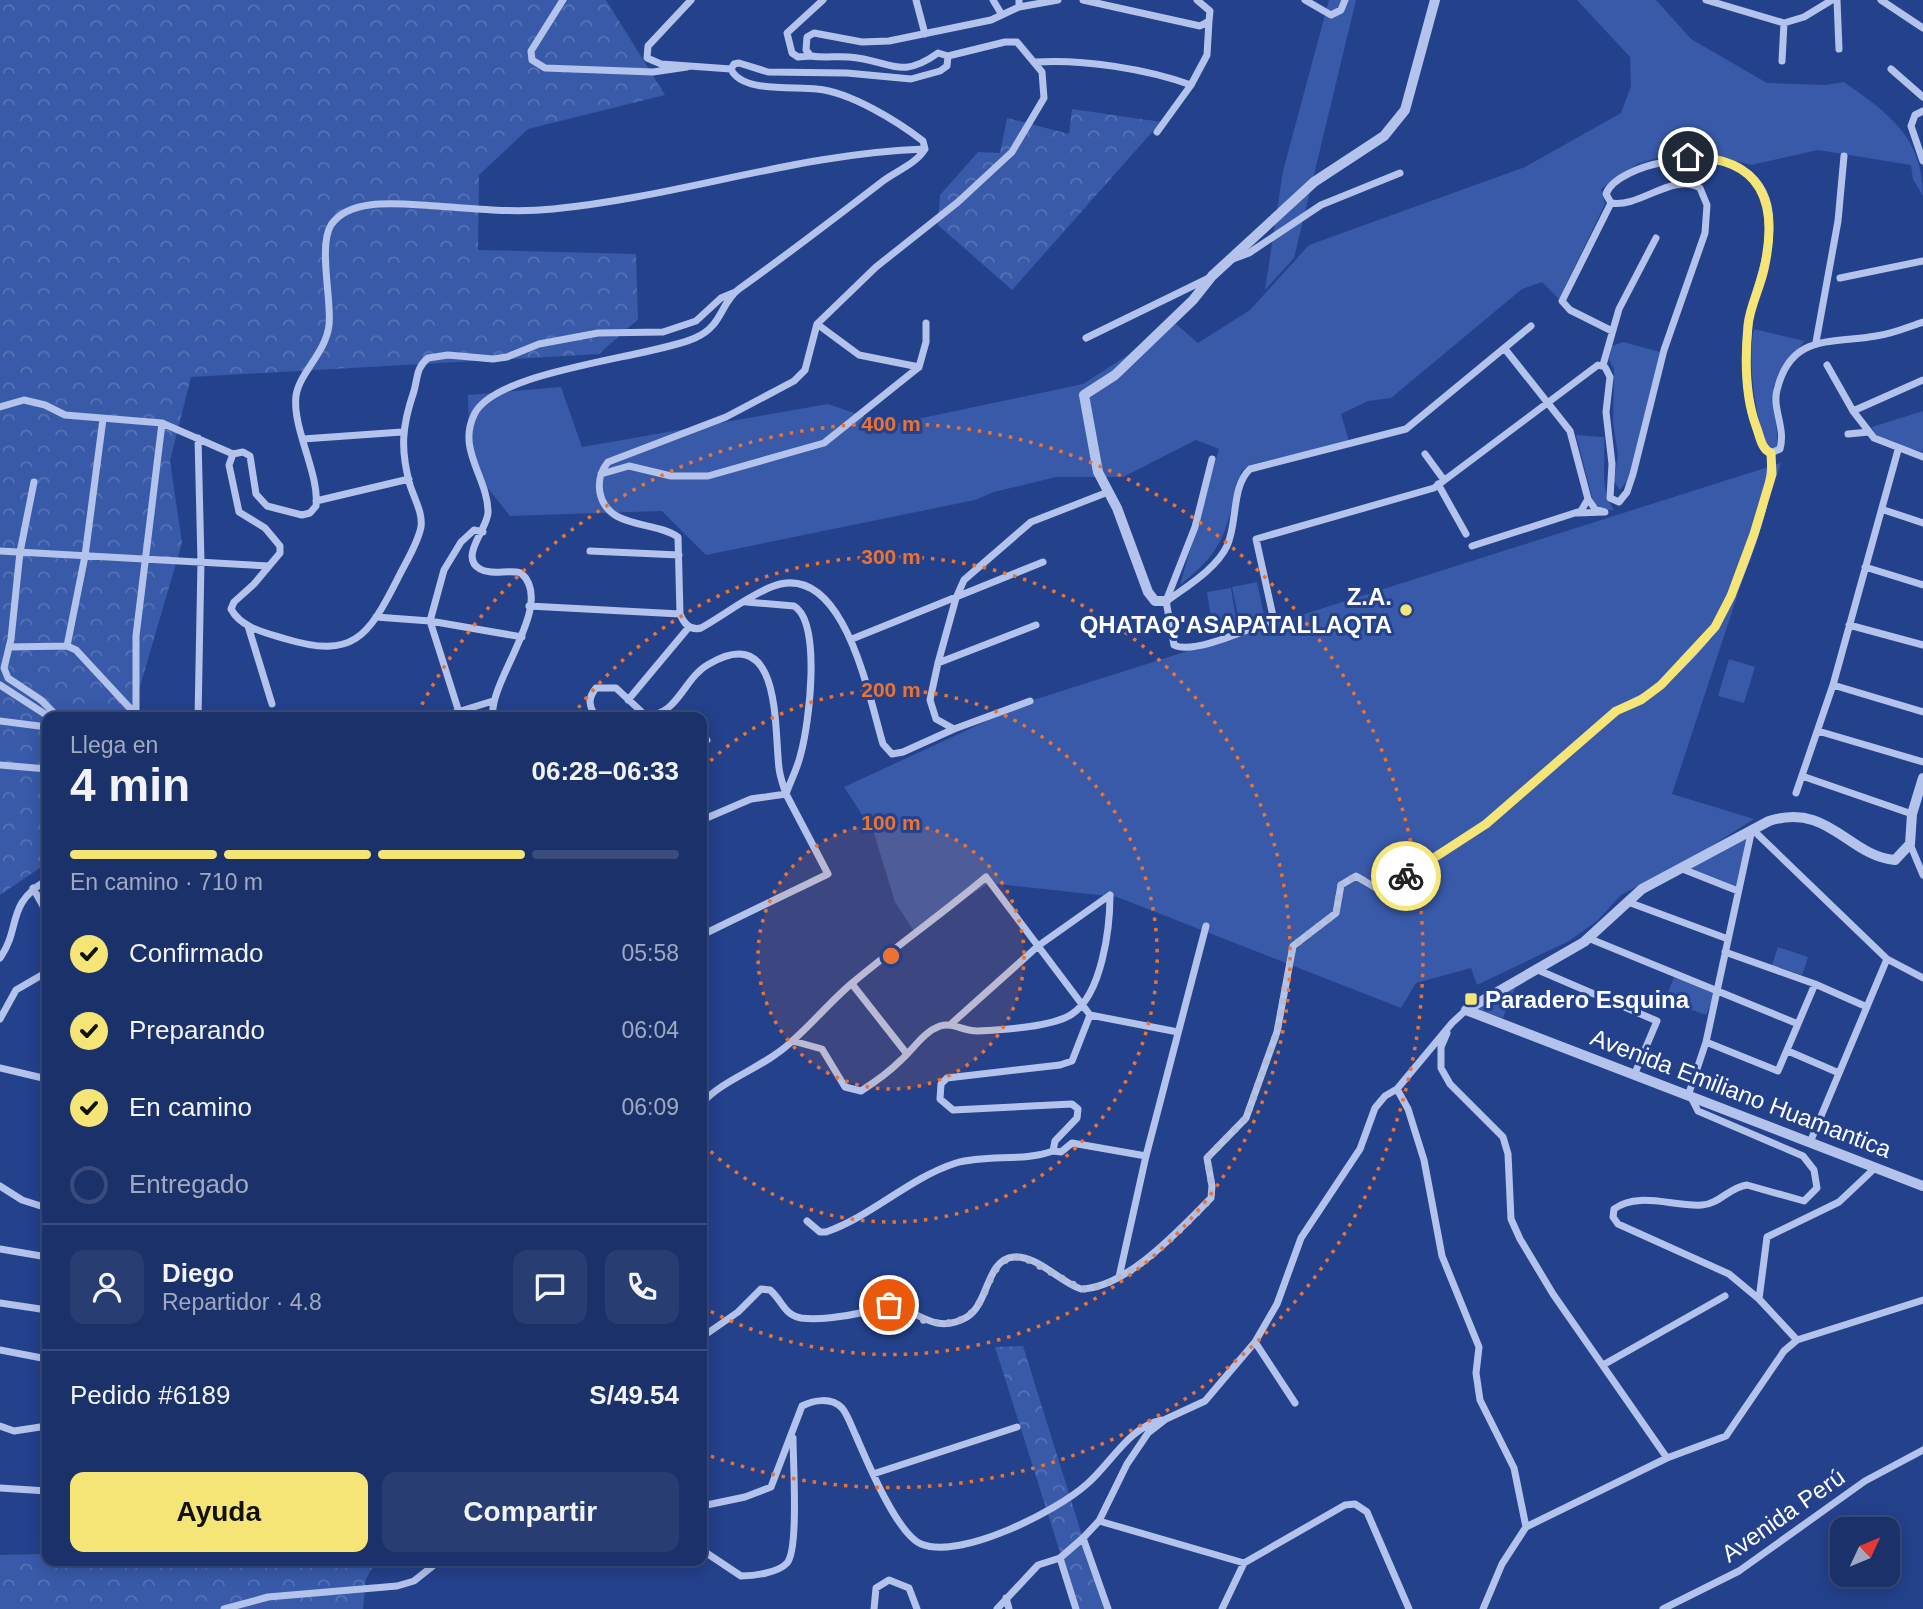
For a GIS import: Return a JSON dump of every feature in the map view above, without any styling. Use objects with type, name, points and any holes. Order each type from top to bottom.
[{"type":"street","points":[[563,0],[531,51],[532,60],[536,64],[545,68],[653,72],[687,67]]},
{"type":"street","points":[[691,0],[653,40],[646,52],[651,62],[731,69],[739,63],[768,72],[847,72],[911,79],[940,71],[947,66],[948,56]]},
{"type":"street","points":[[689,627],[680,614],[676,534],[621,519],[611,512],[600,493],[600,475],[608,462],[726,417],[794,381],[805,370],[817,324],[876,267],[967,194],[1012,152],[1044,98],[1044,79],[1035,62],[1017,43],[1005,42],[948,56],[938,54],[919,67],[898,68],[849,57],[798,57],[792,53],[787,33],[822,0]]},
{"type":"street","points":[[916,0],[925,34]]},
{"type":"street","points":[[993,0],[1002,15]]},
{"type":"street","points":[[811,56],[805,45],[807,37],[814,33],[862,42],[925,34],[992,20],[1019,4],[1058,0]]},
{"type":"street","points":[[1083,0],[1200,26],[1209,21]]},
{"type":"street","points":[[1157,131],[1191,85],[1207,55],[1210,11],[1197,0]]},
{"type":"street","points":[[1305,0],[1331,15],[1341,10],[1345,0]]},
{"type":"street","points":[[1435,0],[1405,110],[1397,124],[1384,136],[1314,181],[1212,276],[1193,300],[1115,375],[1084,395],[1098,472],[1148,592],[1155,601],[1166,601],[1200,577],[1227,545],[1242,481],[1250,469],[1406,429],[1531,326]]},
{"type":"street","points":[[1706,0],[1784,23],[1804,17],[1832,0]]},
{"type":"street","points":[[1837,0],[1839,50]]},
{"type":"street","points":[[1881,0],[1923,28]]},
{"type":"street","points":[[1782,61],[1784,23]]},
{"type":"street","points":[[1035,62],[1084,64],[1147,73],[1191,85]]},
{"type":"street","points":[[731,69],[734,76],[747,83],[819,89],[842,96],[908,130],[923,141],[925,149]]},
{"type":"street","points":[[1891,69],[1923,97]]},
{"type":"street","points":[[1923,111],[1912,120],[1913,133],[1923,161]]},
{"type":"street","points":[[1913,133],[1923,145]]},
{"type":"street","points":[[233,454],[229,465],[239,512],[265,528],[280,546],[280,553],[234,601],[231,609],[235,617],[248,626],[298,642],[323,646],[344,645],[359,638],[376,617],[410,557],[421,525],[409,479],[402,432],[416,373],[428,358],[448,355],[493,359],[507,357],[539,344],[598,333],[663,332],[696,321],[721,298],[733,293],[796,250],[925,149]]},
{"type":"street","points":[[316,501],[296,395],[317,359],[330,323],[326,281],[329,230],[335,221],[351,211],[384,202],[471,210],[556,209],[858,153],[925,149]]},
{"type":"street","points":[[1816,342],[1838,221],[1844,156]]},
{"type":"street","points":[[707,1334],[738,1312],[761,1289],[771,1290],[783,1308],[802,1318],[860,1313],[889,1305],[927,1321],[945,1323],[968,1316],[975,1310],[996,1268],[1006,1258],[1023,1257],[1082,1289],[1092,1289],[1119,1277],[1160,1247],[1211,1198],[1212,1186],[1207,1158],[1246,1118],[1277,1032],[1290,952],[1297,942],[1336,913],[1341,885],[1356,876],[1376,888],[1385,889],[1486,824],[1616,711],[1641,700],[1661,685],[1715,627],[1731,596],[1771,480],[1771,453],[1763,446],[1754,420],[1748,382],[1748,325],[1769,243],[1766,204],[1751,174],[1734,163],[1688,157],[1653,165],[1616,182],[1608,188],[1606,194],[1611,203]]},
{"type":"street","points":[[1229,260],[1250,253],[1321,205],[1400,173]]},
{"type":"street","points":[[1611,203],[1625,204],[1664,189],[1687,184],[1700,188],[1707,205],[1705,233],[1664,350],[1633,474],[1627,492],[1619,502],[1610,498],[1609,492],[1612,464],[1606,412],[1610,377],[1603,365],[1612,331],[1656,237]]},
{"type":"street","points":[[1611,203],[1562,301],[1570,310],[1612,331]]},
{"type":"street","points":[[1840,278],[1923,261]]},
{"type":"street","points":[[1086,338],[1212,276]]},
{"type":"street","points":[[493,712],[493,701],[522,637],[529,606],[528,582],[521,573],[491,572],[476,566],[473,550],[483,533],[488,512],[468,437],[474,413],[480,405],[498,394],[568,368],[650,353],[694,339],[718,323],[733,293]]},
{"type":"street","points":[[1771,453],[1780,449],[1783,440],[1776,399],[1778,387],[1801,350],[1816,342],[1881,336],[1923,322]]},
{"type":"street","points":[[600,475],[629,466],[671,475],[708,476],[824,443],[919,367],[926,342],[926,323]]},
{"type":"street","points":[[817,324],[859,355],[919,367]]},
{"type":"street","points":[[1505,349],[1570,431],[1588,499],[1595,509],[1605,512],[1591,515],[1576,513]]},
{"type":"street","points":[[1212,460],[1195,527],[1166,601],[1174,645],[1181,649],[1195,648],[1270,621],[1273,616],[1256,539],[1416,495],[1441,482],[1593,367],[1603,365]]},
{"type":"street","points":[[1826,365],[1853,411],[1869,432],[1881,443],[1923,457]]},
{"type":"street","points":[[1853,411],[1923,380]]},
{"type":"street","points":[[0,407],[23,400],[45,405],[65,415],[162,423],[233,454],[243,452],[250,456],[256,494],[267,506],[307,514],[316,501],[409,479]]},
{"type":"street","points":[[67,646],[85,556],[103,419]]},
{"type":"street","points":[[137,712],[136,636],[148,559],[162,423]]},
{"type":"street","points":[[303,439],[402,432]]},
{"type":"street","points":[[1848,434],[1869,432]]},
{"type":"street","points":[[198,438],[201,562],[198,712]]},
{"type":"street","points":[[1796,793],[1833,685],[1865,567],[1884,510],[1898,450]]},
{"type":"street","points":[[1425,454],[1466,534]]},
{"type":"street","points":[[34,482],[20,552],[4,668],[8,678],[41,700],[53,712]]},
{"type":"street","points":[[954,729],[936,719],[931,710],[938,663],[956,598],[964,580],[1031,522],[1108,492]]},
{"type":"street","points":[[1472,546],[1576,513],[1584,509],[1588,499]]},
{"type":"street","points":[[1884,510],[1923,523]]},
{"type":"street","points":[[458,709],[430,621],[444,570],[453,554],[467,534],[474,530],[483,533]]},
{"type":"street","points":[[0,551],[269,566]]},
{"type":"street","points":[[590,551],[679,555]]},
{"type":"street","points":[[852,639],[1043,562]]},
{"type":"street","points":[[1865,567],[1923,585]]},
{"type":"street","points":[[689,627],[701,628],[772,587],[786,584],[813,588],[830,604],[852,639],[887,749],[892,754],[904,752],[954,729],[1030,701]]},
{"type":"street","points":[[745,602],[794,606],[800,609],[809,626],[810,662],[802,751],[786,794]]},
{"type":"street","points":[[529,606],[680,614]]},
{"type":"street","points":[[376,617],[430,621],[522,637]]},
{"type":"street","points":[[938,663],[1036,625]]},
{"type":"street","points":[[1849,625],[1923,645]]},
{"type":"street","points":[[248,626],[272,704]]},
{"type":"street","points":[[628,700],[689,627]]},
{"type":"street","points":[[9,647],[67,646],[88,660],[134,712]]},
{"type":"street","points":[[666,712],[690,677],[707,664],[735,655],[749,656],[759,662],[767,673],[772,692],[779,765],[786,794],[828,874],[707,933]]},
{"type":"street","points":[[0,685],[42,712]]},
{"type":"street","points":[[1833,685],[1923,712]]},
{"type":"street","points":[[594,712],[589,703],[597,688],[616,688],[642,712]]},
{"type":"street","points":[[451,712],[493,701]]},
{"type":"street","points":[[0,721],[42,726]]},
{"type":"street","points":[[1818,731],[1923,762]]},
{"type":"street","points":[[0,765],[42,769]]},
{"type":"street","points":[[1802,776],[1912,814]]},
{"type":"street","points":[[1923,778],[1912,814],[1910,844],[1923,875]]},
{"type":"street","points":[[707,818],[751,799],[786,794]]},
{"type":"street","points":[[707,1505],[771,1488],[802,1406],[812,1401],[835,1403],[845,1412],[873,1474],[906,1531],[920,1544],[938,1547],[967,1542],[1017,1527],[1048,1512],[1088,1484],[1137,1430],[1205,1401],[1255,1342],[1277,1304],[1301,1238],[1360,1149],[1375,1108],[1385,1096],[1397,1089],[1466,1010],[1538,970],[1588,938],[1642,889],[1752,828],[1779,818],[1808,819],[1839,831],[1883,859],[1895,860],[1910,844]]},
{"type":"street","points":[[1752,828],[1706,1042],[1689,1093],[1698,1111],[1803,1156],[1818,1178],[1815,1192],[1804,1200],[1796,1201],[1756,1186],[1740,1186],[1707,1205],[1634,1200],[1614,1209],[1613,1217],[1618,1224],[1729,1274],[1759,1299],[1797,1340]]},
{"type":"street","points":[[1752,828],[1887,958],[1923,978]]},
{"type":"street","points":[[1680,868],[1738,891]]},
{"type":"street","points":[[707,1098],[718,1087],[755,1070],[793,1041],[802,1028],[852,984],[986,877],[1090,1015],[1178,1032]]},
{"type":"street","points":[[0,958],[10,942],[15,913],[33,888],[42,883]]},
{"type":"street","points":[[33,888],[42,904]]},
{"type":"street","points":[[793,1041],[822,1049],[845,1087],[861,1091],[927,1034],[951,1024],[1038,947],[1110,895],[1110,929],[1092,987],[1082,1005],[1072,1014],[1052,1022],[974,1031],[951,1024]]},
{"type":"street","points":[[1628,902],[1728,939]]},
{"type":"street","points":[[1119,1277],[1146,1156],[1206,926]]},
{"type":"street","points":[[1588,938],[1716,993],[1798,1024]]},
{"type":"street","points":[[1725,952],[1815,984],[1867,1007]]},
{"type":"street","points":[[1811,1140],[1887,958]]},
{"type":"street","points":[[1538,970],[1657,1021],[1635,1073]]},
{"type":"street","points":[[0,1019],[16,990],[42,975]]},
{"type":"street","points":[[852,984],[907,1054]]},
{"type":"street","points":[[1706,1042],[1778,1071],[1815,984]]},
{"type":"street","name":"Avenida Emiliano Huamantica","points":[[1466,1010],[1689,1093],[1923,1186]]},
{"type":"street","points":[[1054,1152],[1055,1141],[1077,1118],[1075,1106],[1066,1103],[1016,1109],[953,1110],[940,1098],[941,1084],[947,1078],[1067,1063],[1077,1053],[1090,1015]]},
{"type":"street","points":[[1452,1023],[1440,1047],[1441,1068],[1450,1084],[1503,1137],[1508,1154],[1511,1219],[1520,1239],[1667,1458]]},
{"type":"street","points":[[1788,1051],[1839,1073]]},
{"type":"street","points":[[0,1068],[42,1078]]},
{"type":"street","points":[[1397,1089],[1408,1110],[1423,1160],[1442,1256],[1479,1347],[1476,1373],[1480,1400],[1514,1468],[1526,1527]]},
{"type":"street","points":[[807,1221],[820,1232],[826,1232],[907,1185],[958,1163],[1037,1157],[1061,1152],[1072,1143],[1146,1156]]},
{"type":"street","points":[[1759,1299],[1767,1237],[1839,1202],[1876,1167]]},
{"type":"street","points":[[0,1185],[22,1200],[42,1206]]},
{"type":"street","points":[[0,1250],[42,1256]]},
{"type":"street","points":[[1603,1365],[1726,1296]]},
{"type":"street","points":[[1483,1609],[1502,1564],[1526,1527],[1667,1458],[1729,1434],[1784,1351],[1797,1340],[1923,1300]]},
{"type":"street","points":[[0,1303],[42,1309]]},
{"type":"street","points":[[1255,1342],[1295,1403]]},
{"type":"street","points":[[0,1350],[42,1358]]},
{"type":"street","points":[[997,1609],[1038,1565],[1060,1558],[1099,1521],[1127,1464],[1148,1433],[1166,1419]]},
{"type":"street","points":[[0,1426],[14,1431],[42,1427]]},
{"type":"street","points":[[873,1474],[1017,1427]]},
{"type":"street","points":[[707,1553],[741,1576],[783,1567],[789,1562],[793,1541],[793,1434]]},
{"type":"street","name":"Avenida Perú","points":[[1663,1609],[1739,1571],[1865,1481],[1923,1450]]},
{"type":"street","points":[[0,1488],[42,1491]]},
{"type":"street","points":[[1222,1609],[1244,1563],[1345,1505],[1355,1504],[1367,1512],[1409,1609]]},
{"type":"street","points":[[1099,1521],[1244,1563]]},
{"type":"street","points":[[1083,1538],[1108,1609]]},
{"type":"street","points":[[1060,1558],[1076,1609]]},
{"type":"street","points":[[224,1609],[268,1597],[397,1586],[414,1581],[433,1566]]},
{"type":"street","points":[[874,1609],[876,1588],[889,1580],[909,1588],[917,1609]]},
{"type":"street","points":[[1006,1598],[1009,1609]]},
{"type":"green space","points":[[0,0],[606,0],[665,95],[528,129],[479,175],[478,250],[636,254],[638,319],[599,354],[191,377],[170,461],[182,543],[132,712],[42,712],[42,866],[0,895]]},
{"type":"green space","points":[[1329,0],[1356,0],[1294,258],[1265,290],[1283,171]]},
{"type":"green space","points":[[1577,0],[1656,0],[1691,39],[1767,83],[1825,85],[1844,82],[1888,116],[1910,142],[1917,158],[1923,196],[1913,179],[1911,165],[1818,150],[1751,165],[1700,151],[1671,154],[1637,164],[1601,189],[1605,204],[1559,299],[1542,282],[1522,289],[1391,398],[1368,401],[1341,414],[1349,441],[1249,465],[1241,472],[1228,522],[1217,547],[1196,572],[1180,585],[1219,449],[1196,440],[1123,477],[1056,477],[994,492],[975,500],[706,555],[662,511],[510,516],[483,482],[469,435],[468,395],[561,387],[582,447],[828,404],[889,425],[1083,384],[1176,324],[1198,343],[1250,310],[1309,245],[1525,167],[1621,113],[1631,86],[1630,57]]},
{"type":"green space","points":[[1072,109],[1161,122],[1012,290],[938,225],[940,195],[978,152],[1000,153],[1007,118],[1069,134]]},
{"type":"green space","points":[[1754,329],[1804,341],[1773,387],[1778,448],[1770,450],[1756,408],[1751,356]]},
{"type":"green space","points":[[1623,342],[1660,352],[1628,479],[1620,490],[1614,481],[1618,455],[1613,423],[1614,369],[1609,360],[1612,346]]},
{"type":"green space","points":[[1923,411],[1923,452],[1886,441],[1875,433],[1872,427]]},
{"type":"green space","points":[[1576,435],[1604,437],[1606,494],[1614,510],[1600,508],[1594,501]]},
{"type":"green space","points":[[1781,463],[1672,794],[1754,819],[1700,853],[1621,895],[1597,921],[1569,941],[1477,985],[1471,968],[1416,983],[1401,1008],[1117,897],[989,883],[914,931],[895,902],[874,833],[844,787],[1030,701]]},
{"type":"green space","points":[[1257,582],[1265,620],[1240,625],[1232,587]]},
{"type":"green space","points":[[1231,588],[1237,626],[1213,630],[1207,592]]},
{"type":"green space","points":[[1729,659],[1755,667],[1744,703],[1718,696]]},
{"type":"green space","points":[[1752,829],[1738,891],[1680,868]]},
{"type":"green space","points":[[1778,947],[1808,957],[1802,975],[1772,965]]},
{"type":"green space","points":[[1674,977],[1716,993],[1706,1015],[1665,1000]]},
{"type":"green space","points":[[1516,986],[1503,1018],[1475,1010]]},
{"type":"green space","points":[[1023,1346],[1105,1609],[1078,1609],[995,1347]]},
{"type":"green space","points":[[42,1554],[42,1566],[373,1566],[366,1579],[363,1609],[0,1609],[0,1555]]},
{"type":"way so far","points":[[889,1305],[927,1321],[958,1321],[975,1310],[996,1268],[1006,1258],[1023,1257],[1074,1286],[1092,1289],[1119,1277],[1160,1247],[1211,1198],[1213,1192],[1206,1166],[1207,1158],[1214,1147],[1236,1132],[1246,1118],[1277,1032],[1293,946],[1336,913],[1341,885],[1349,878],[1356,876],[1376,888],[1385,889],[1406,876]]},
{"type":"place","name":"Z.A. QHATAQ'ASAPATALLAQTA","points":[[1406,610]]},
{"type":"place","name":"Paradero Esquina","points":[[1471,999]]},
{"type":"route","points":[[1406,876],[1486,824],[1616,711],[1641,700],[1661,685],[1715,627],[1731,596],[1772,474],[1771,453],[1765,450],[1754,420],[1748,382],[1748,325],[1764,269],[1769,224],[1763,193],[1751,174],[1734,163],[1715,158],[1688,157]]}]
